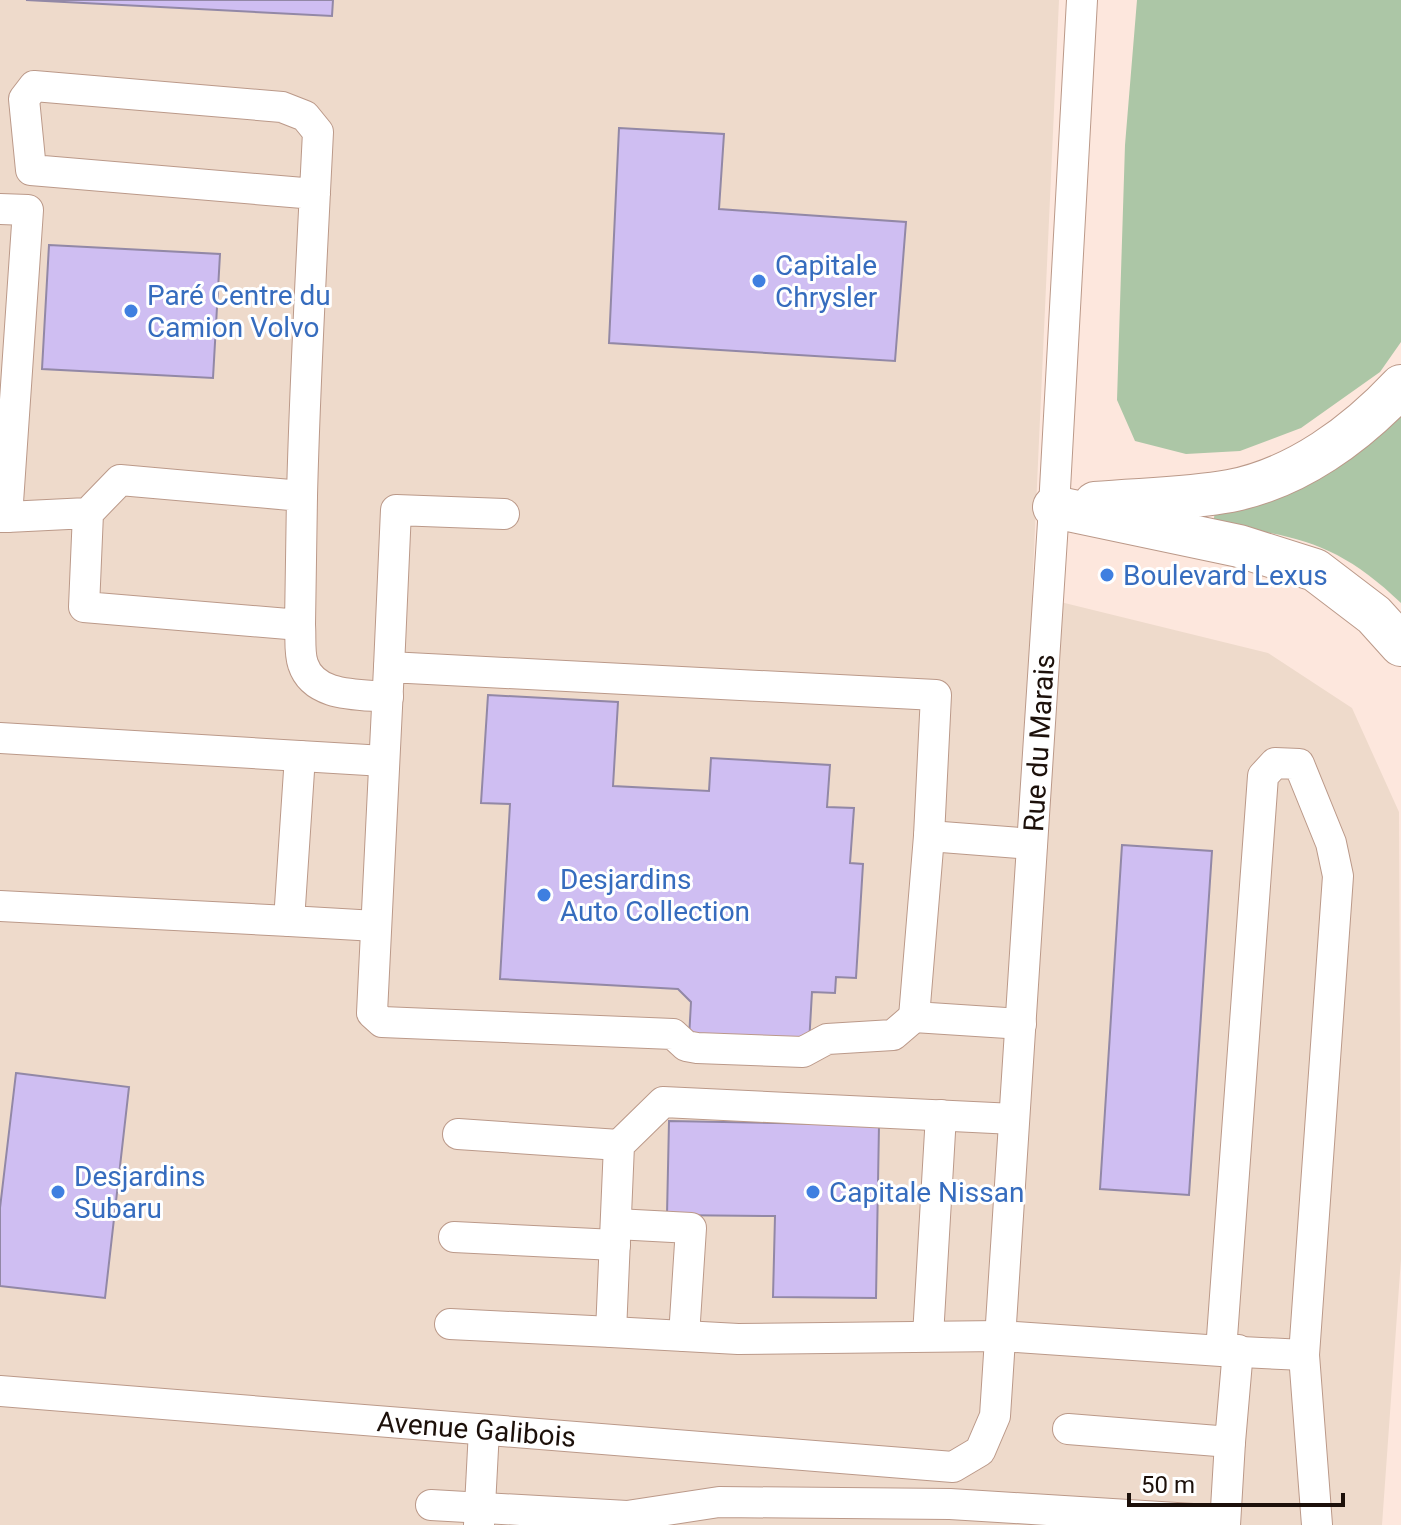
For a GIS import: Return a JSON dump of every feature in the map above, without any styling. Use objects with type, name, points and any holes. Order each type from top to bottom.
[{"type":"highway","points":[[1054,507],[1232,490],[1301,465],[1365,425],[1401,386]]},
{"type":"highway","points":[[1054,507],[1239,546],[1315,570],[1374,615],[1401,645]]},
{"type":"street","name":"Rue du Marais","points":[[953,1467],[980,1451],[995,1416],[1054,507],[1082,0]]},
{"type":"street","points":[[88,513],[4,517],[14,209],[31,170],[24,99],[34,86],[282,107],[305,116],[318,132],[306,345],[300,625],[303,664],[315,682],[334,692],[388,697]]},
{"type":"street","points":[[31,170],[315,194]]},
{"type":"street","points":[[300,625],[84,607],[88,513],[120,480],[302,496]]},
{"type":"street","points":[[504,514],[396,510],[372,1013],[382,1022],[673,1034],[686,1046],[783,1054],[803,1052],[827,1039],[893,1035],[914,1017],[1021,1024]]},
{"type":"street","points":[[389,667],[936,695],[929,836],[914,1017]]},
{"type":"street","points":[[0,738],[384,761]]},
{"type":"street","points":[[289,921],[300,756]]},
{"type":"street","points":[[431,1505],[479,1516],[626,1520],[719,1502],[935,1503],[1225,1523],[1230,1442],[1229,1350],[1263,776],[1275,763],[1299,764],[1331,843],[1338,876],[1304,1355],[1317,1525]]},
{"type":"street","points":[[929,836],[1032,844]]},
{"type":"street","points":[[0,906],[376,926]]},
{"type":"street","points":[[611,1332],[619,1145],[663,1102],[1014,1119]]},
{"type":"street","points":[[928,1336],[941,1115]]},
{"type":"street","points":[[458,1134],[619,1145]]},
{"type":"street","points":[[454,1237],[615,1235],[691,1228],[684,1336]]},
{"type":"street","points":[[450,1324],[738,1339],[1000,1336],[1304,1355]]},
{"type":"street","name":"Avenue Galibois","points":[[0,1391],[953,1467]]},
{"type":"street","points":[[1068,1429],[1230,1442]]},
{"type":"street","points":[[479,1516],[484,1430]]},
{"type":"shaded area","points":[[0,0],[1059,0],[1032,595],[1268,653],[1352,708],[1399,812],[1401,1259],[1382,1525],[0,1525]]},
{"type":"green space","points":[[1137,0],[1401,0],[1401,342],[1380,372],[1301,428],[1240,451],[1186,454],[1135,441],[1117,400],[1125,145]]},
{"type":"green space","points":[[1401,407],[1401,603],[1358,567],[1315,545],[1269,533],[1213,525],[1215,511]]},
{"type":"building","points":[[26,0],[333,0],[332,16]]},
{"type":"building","points":[[619,128],[724,134],[719,209],[906,222],[895,361],[609,343]]},
{"type":"building","name":"Paré Centre du Camion Volvo","points":[[49,245],[220,254],[213,378],[42,369]]},
{"type":"building","points":[[488,695],[618,702],[613,786],[709,791],[711,758],[830,765],[827,807],[854,808],[850,863],[863,864],[856,978],[836,977],[835,993],[812,992],[809,1044],[689,1038],[691,1002],[678,989],[500,979],[510,804],[481,803]]},
{"type":"building","points":[[1122,845],[1212,851],[1189,1195],[1100,1189]]},
{"type":"building","points":[[16,1073],[129,1087],[105,1298],[0,1286],[0,1208]]},
{"type":"building","points":[[669,1121],[879,1125],[876,1298],[773,1297],[775,1216],[667,1215]]},
{"type":"place","name":"Capitale Chrysler","points":[[759,281]]},
{"type":"place","name":"Paré Centre du Camion Volvo","points":[[131,311]]},
{"type":"place","name":"Boulevard Lexus","points":[[1107,575]]},
{"type":"place","name":"Desjardins Auto Collection","points":[[544,895]]},
{"type":"place","name":"Desjardins Subaru","points":[[58,1192]]},
{"type":"place","name":"Capitale Nissan","points":[[813,1192]]}]
